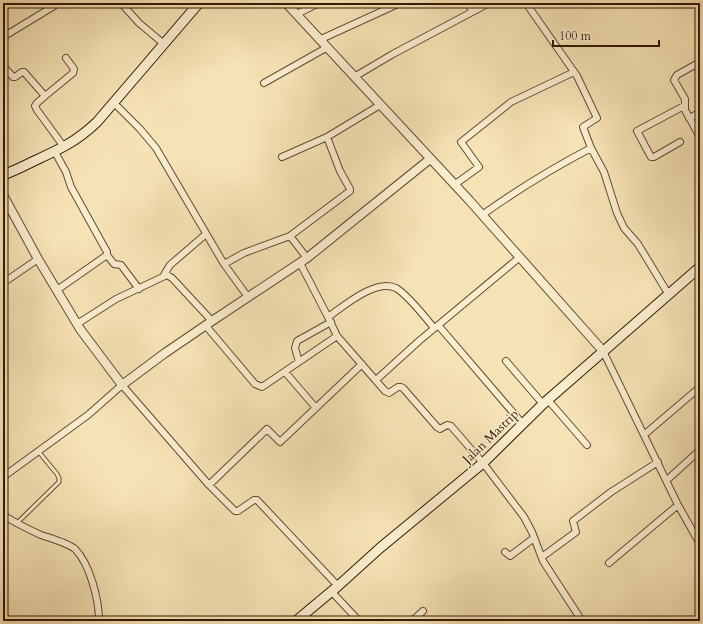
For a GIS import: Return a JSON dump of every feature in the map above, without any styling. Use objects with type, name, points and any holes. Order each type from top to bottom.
[{"type":"main road","points":[[3,175],[55,152],[80,137],[88,130],[199,3]]},
{"type":"main road","name":"Jalan Mastrip","points":[[296,621],[380,548],[483,463],[522,423],[700,267]]},
{"type":"street","points":[[3,37],[56,3]]},
{"type":"street","points":[[121,3],[139,23],[164,44]]},
{"type":"street","points":[[286,3],[326,48],[482,214],[603,352],[645,434],[678,505],[698,534],[700,544]]},
{"type":"street","points":[[296,14],[319,3]]},
{"type":"street","points":[[319,40],[400,3]]},
{"type":"street","points":[[468,3],[472,11]]},
{"type":"street","points":[[354,78],[472,11],[489,3]]},
{"type":"street","points":[[526,3],[574,72],[597,117],[583,127],[591,148],[604,172],[617,214],[624,228],[638,244],[668,294]]},
{"type":"street","points":[[264,83],[326,48]]},
{"type":"street","points":[[64,147],[35,106],[73,73],[74,69],[66,58]]},
{"type":"street","points":[[700,62],[677,75],[675,78],[675,81],[685,99],[685,110],[700,137]]},
{"type":"street","points":[[3,66],[13,77],[19,76],[22,72],[24,72],[45,96]]},
{"type":"street","points":[[454,185],[479,167],[461,142],[511,102],[574,72]]},
{"type":"street","points":[[113,102],[140,129],[156,148],[224,264],[248,297]]},
{"type":"street","points":[[282,157],[327,136],[380,105]]},
{"type":"street","points":[[680,142],[654,157],[651,157],[637,131],[684,106]]},
{"type":"street","points":[[689,118],[700,113]]},
{"type":"street","points":[[224,264],[244,253],[290,236],[350,190],[340,171],[327,136]]},
{"type":"street","points":[[482,214],[507,196],[550,170],[591,148]]},
{"type":"street","points":[[55,152],[66,172],[71,187],[107,252],[107,255],[114,264],[121,265],[139,289]]},
{"type":"street","points":[[3,477],[88,415],[122,385],[165,353],[304,260],[430,159]]},
{"type":"street","points":[[3,195],[38,259],[78,324],[122,385],[209,485],[236,512],[254,500],[257,500],[334,589],[359,621]]},
{"type":"street","points":[[164,276],[170,266],[206,234]]},
{"type":"street","points":[[290,236],[304,260],[337,336],[387,393],[398,387],[403,388],[437,427],[440,429],[447,425],[451,426],[483,463],[524,517],[542,557],[582,621]]},
{"type":"street","points":[[57,290],[107,255]]},
{"type":"street","points":[[376,380],[436,326],[520,257]]},
{"type":"street","points":[[3,283],[38,259]]},
{"type":"street","points":[[78,324],[116,299],[167,275],[172,278],[209,323],[257,386],[264,387],[337,336]]},
{"type":"street","points":[[299,362],[295,348],[297,341],[330,319],[366,291],[391,286],[401,291],[436,326],[522,423]]},
{"type":"street","points":[[506,360],[587,445]]},
{"type":"street","points":[[209,485],[267,429],[280,442],[362,364]]},
{"type":"street","points":[[285,372],[316,408]]},
{"type":"street","points":[[645,434],[699,388]]},
{"type":"street","points":[[667,480],[700,450]]},
{"type":"street","points":[[542,557],[576,532],[573,520],[611,492],[658,462]]},
{"type":"street","points":[[609,563],[678,505]]},
{"type":"street","points":[[3,515],[17,523],[74,548],[82,559],[91,577],[97,602],[99,621]]},
{"type":"street","points":[[506,552],[510,556],[534,538]]},
{"type":"street","points":[[412,621],[423,611]]},
{"type":"lane","points":[[17,523],[59,482],[57,474],[38,451]]}]
